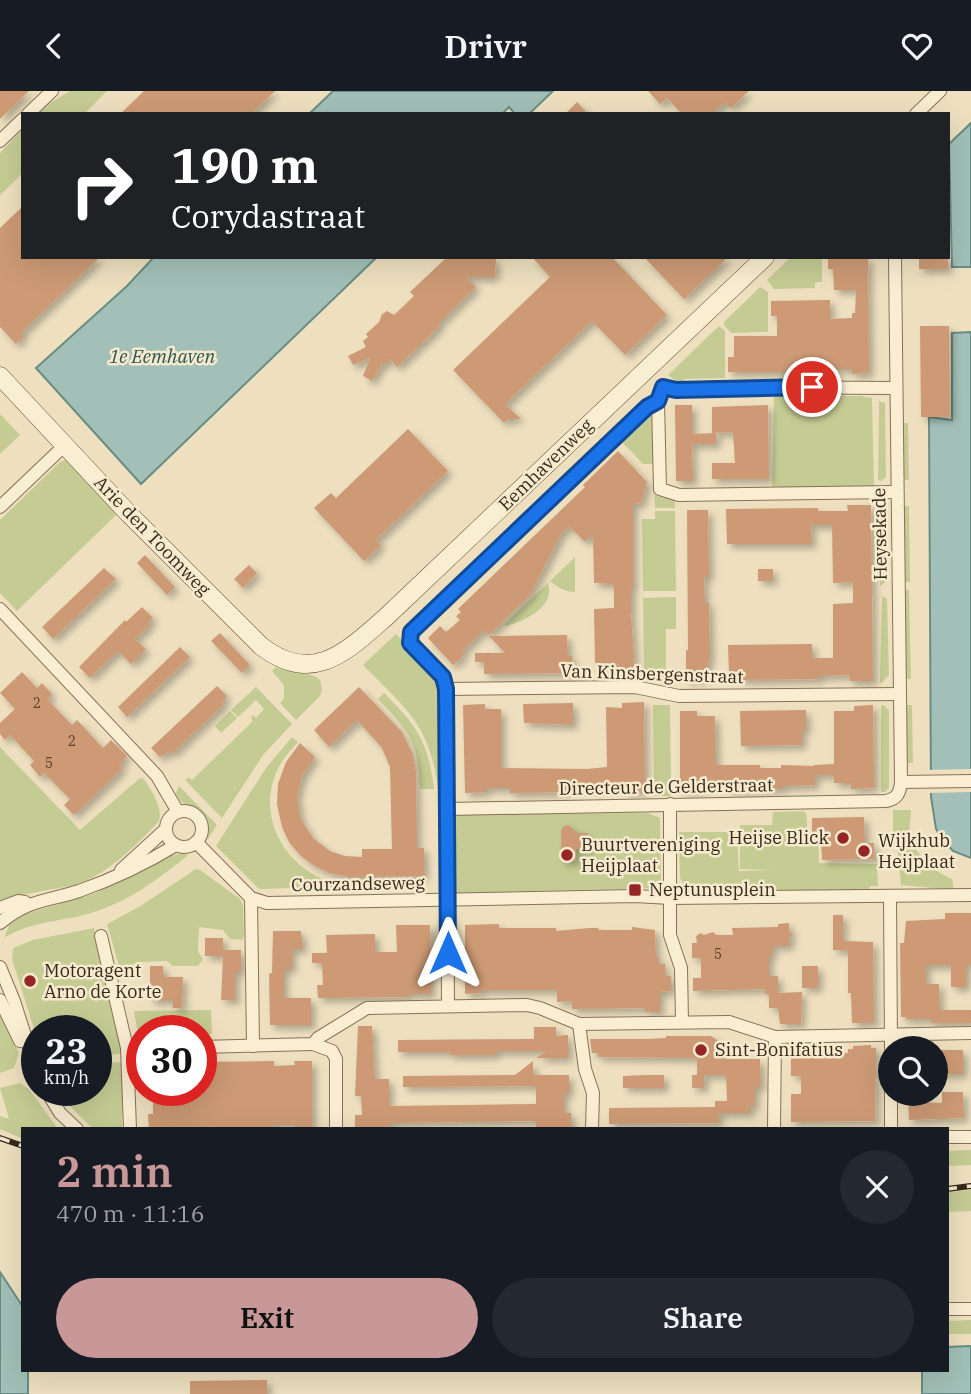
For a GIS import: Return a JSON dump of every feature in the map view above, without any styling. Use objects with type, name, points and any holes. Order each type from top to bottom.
[{"type":"street","points":[[31,112],[52,91]]},
{"type":"street","points":[[918,112],[940,91]]},
{"type":"street","points":[[0,141],[21,121]]},
{"type":"street","name":"Eemhavenweg","points":[[321,664],[346,652],[386,617],[763,259]]},
{"type":"street","name":"Heysekade","points":[[895,259],[901,782]]},
{"type":"street","points":[[647,370],[663,387],[676,390],[719,387],[896,388]]},
{"type":"street","name":"Arie den Toomweg","points":[[0,376],[128,513],[261,646],[287,662],[321,664]]},
{"type":"street","points":[[663,387],[658,401],[660,489],[678,495],[896,492]]},
{"type":"street","points":[[448,1006],[446,689],[443,677],[410,643],[411,632],[647,407],[658,401]]},
{"type":"street","points":[[0,507],[65,445]]},
{"type":"street","points":[[0,609],[157,776],[178,813]]},
{"type":"street","name":"Van Kinsbergenstraat","points":[[446,689],[635,687],[679,696],[899,694]]},
{"type":"street","points":[[901,782],[971,781]]},
{"type":"street","name":"Directeur de Gelderstraat","points":[[448,809],[886,801],[898,795],[901,782]]},
{"type":"street","points":[[670,804],[670,935],[681,968],[682,1021]]},
{"type":"street","points":[[0,923],[20,907],[79,890],[137,867],[176,845],[189,846],[196,842],[202,830],[198,818],[187,811],[178,813],[169,821],[166,829],[116,875]]},
{"type":"street","points":[[166,829],[169,838],[176,845]]},
{"type":"street","points":[[196,842],[251,898],[253,1046]]},
{"type":"street","name":"Courzandseweg","points":[[251,898],[267,903],[635,896],[670,898],[971,895]]},
{"type":"street","points":[[890,896],[891,1034]]},
{"type":"street","points":[[0,908],[18,901],[33,902]]},
{"type":"street","points":[[101,936],[126,1044]]},
{"type":"street","points":[[0,967],[21,1024]]},
{"type":"street","points":[[0,1000],[21,1041]]},
{"type":"street","points":[[313,1044],[318,1038],[367,1008],[448,1006],[534,1006],[579,1024],[729,1022],[775,1037],[971,1033]]},
{"type":"street","points":[[579,1024],[585,1069],[593,1093],[592,1127]]},
{"type":"street","points":[[774,1127],[775,1037]]},
{"type":"street","points":[[217,1047],[313,1044],[332,1051],[336,1059],[336,1127]]},
{"type":"street","points":[[56,1106],[74,1127]]},
{"type":"street","points":[[129,1106],[130,1127]]},
{"type":"street","points":[[891,1106],[891,1127]]},
{"type":"street","points":[[949,1137],[971,1137]]},
{"type":"street","points":[[949,1309],[971,1309]]},
{"type":"green space","points":[[70,91],[107,91],[86,112],[40,112]]},
{"type":"green space","points":[[21,131],[21,175],[0,195],[0,153]]},
{"type":"green space","points":[[789,259],[822,259],[822,282],[815,282],[815,288],[774,289],[767,280]]},
{"type":"green space","points":[[760,287],[768,292],[768,332],[731,333],[724,322]]},
{"type":"green space","points":[[719,326],[725,331],[725,378],[676,381],[668,375]]},
{"type":"green space","points":[[774,396],[872,398],[874,486],[772,488]]},
{"type":"green space","points":[[879,401],[885,403],[886,477],[881,481],[878,480]]},
{"type":"green space","points":[[653,412],[653,464],[643,464],[622,442]]},
{"type":"green space","points":[[0,414],[20,435],[0,454]]},
{"type":"green space","points":[[901,423],[908,423],[909,480],[902,480]]},
{"type":"green space","points":[[67,459],[118,513],[17,611],[0,593],[0,520],[60,462]]},
{"type":"green space","points":[[654,495],[675,498],[675,508],[655,508]]},
{"type":"green space","points":[[879,505],[887,509],[887,581],[880,586]]},
{"type":"green space","points":[[903,506],[909,506],[910,582],[903,582]]},
{"type":"green space","points":[[655,511],[675,511],[676,591],[643,591],[642,519],[655,519]]},
{"type":"green space","points":[[575,557],[575,592],[561,589],[550,581]]},
{"type":"green space","points":[[548,583],[549,592],[543,606],[529,617],[506,626],[505,624]]},
{"type":"green space","points":[[903,590],[909,590],[911,679],[905,679]]},
{"type":"green space","points":[[882,596],[887,599],[889,675],[882,683],[880,682]]},
{"type":"green space","points":[[676,597],[676,629],[666,629],[666,677],[644,677],[643,598]]},
{"type":"green space","points":[[396,634],[440,679],[442,788],[438,788],[429,748],[414,719],[363,665]]},
{"type":"green space","points":[[276,667],[312,675],[320,680],[320,696],[296,720],[280,703],[284,699],[284,685],[272,671]]},
{"type":"green space","points":[[256,687],[292,724],[263,755],[222,818],[185,780],[189,777],[192,780],[253,721],[253,715],[256,718],[264,709],[256,700],[238,717],[231,710]]},
{"type":"green space","points":[[384,693],[419,735],[428,758],[434,789],[420,789],[415,748],[405,730],[378,699]]},
{"type":"green space","points":[[653,705],[670,705],[671,796],[654,796]]},
{"type":"green space","points":[[881,705],[889,711],[889,788],[885,792],[881,792]]},
{"type":"green space","points":[[905,705],[912,705],[913,763],[906,763]]},
{"type":"green space","points":[[230,711],[237,718],[221,733],[215,726]]},
{"type":"green space","points":[[292,737],[298,742],[280,765],[271,791],[270,809],[274,826],[291,856],[304,868],[337,883],[337,887],[259,889],[216,846],[266,768]]},
{"type":"green space","points":[[0,747],[80,830],[140,778],[144,779],[156,800],[159,821],[130,850],[95,876],[70,886],[0,902]]},
{"type":"green space","points":[[179,786],[217,825],[208,839],[207,823],[199,812],[178,798],[176,793]]},
{"type":"green space","points":[[893,810],[911,810],[910,832],[914,846],[927,863],[952,879],[954,890],[901,885],[897,843],[893,838]]},
{"type":"green space","points":[[773,812],[806,813],[808,837],[818,837],[819,863],[877,864],[878,886],[870,886],[869,891],[689,893],[680,878],[679,832],[737,832],[739,871],[772,870],[740,869],[740,825],[772,825]]},
{"type":"green space","points":[[648,813],[660,818],[661,888],[453,893],[453,814]]},
{"type":"green space","points":[[184,853],[188,855],[165,873],[118,902],[91,913],[24,928],[4,938],[10,923],[25,914],[96,893],[169,856]]},
{"type":"green space","points":[[196,869],[240,899],[243,905],[242,940],[230,939],[223,930],[199,927],[198,952],[203,959],[198,966],[173,966],[167,961],[140,962],[122,968],[119,966],[107,924],[139,907]]},
{"type":"green space","points":[[94,928],[106,971],[121,1052],[119,1054],[112,1054],[112,1015],[30,1015],[12,959],[13,948],[33,940]]},
{"type":"green space","points":[[0,1010],[19,1053],[14,1068],[0,1073]]},
{"type":"green space","points":[[211,1010],[211,1015],[135,1015],[134,1011]]},
{"type":"green space","points":[[118,1062],[122,1064],[122,1127],[91,1127],[70,1106],[112,1106],[112,1063]]},
{"type":"green space","points":[[20,1083],[21,1106],[41,1106],[57,1127],[21,1127],[21,1138],[0,1129],[0,1116],[9,1119],[0,1088]]},
{"type":"green space","points":[[971,1150],[971,1165],[949,1166],[949,1151]]},
{"type":"green space","points":[[971,1190],[971,1211],[949,1212],[949,1192]]},
{"type":"green space","points":[[971,1320],[971,1334],[949,1334],[949,1321]]},
{"type":"water","points":[[333,91],[553,91],[531,112],[513,112],[509,107],[504,112],[311,112]]},
{"type":"water","points":[[971,123],[971,267],[952,267],[950,143]]},
{"type":"water","name":"1e Eemhaven","points":[[152,259],[375,259],[141,484],[36,368],[127,286]]},
{"type":"water","points":[[971,332],[971,858],[953,851],[941,838],[936,829],[931,797],[929,417],[952,420],[952,333]]},
{"type":"water","points":[[0,1272],[21,1304],[21,1372],[28,1372],[28,1394],[0,1394]]},
{"type":"water","points":[[971,1346],[971,1394],[922,1394],[922,1372],[949,1372],[949,1347]]},
{"type":"pier","points":[[971,769],[971,792],[927,793],[927,770]]},
{"type":"building","points":[[0,91],[29,91],[0,119]]},
{"type":"building","points":[[144,91],[275,91],[253,112],[122,112]]},
{"type":"building","points":[[648,91],[749,91],[731,108],[725,102],[714,112],[680,112],[667,98],[660,104]]},
{"type":"building","points":[[577,102],[586,112],[567,112]]},
{"type":"building","points":[[21,208],[21,259],[98,259],[21,333],[24,336],[16,344],[0,327],[0,228]]},
{"type":"building","points":[[445,259],[496,259],[495,277],[466,277],[476,287],[397,367],[390,359],[382,364],[372,381],[363,376],[370,358],[353,365],[348,356],[366,347],[363,341],[368,337],[366,334],[379,322],[382,314],[387,311],[394,315],[414,296],[410,292]]},
{"type":"building","points":[[534,259],[614,259],[667,315],[625,355],[592,321],[505,404],[521,419],[509,419],[504,423],[453,370],[550,277]]},
{"type":"building","points":[[646,259],[726,259],[684,299]]},
{"type":"building","points":[[828,259],[868,259],[869,373],[852,374],[852,369],[835,367],[788,367],[788,372],[728,372],[728,357],[734,357],[734,336],[777,336],[777,316],[771,316],[771,301],[830,300],[830,319],[852,318],[852,313],[855,313],[856,290],[834,290],[833,269],[828,269]]},
{"type":"building","points":[[919,259],[948,259],[948,269],[919,269]]},
{"type":"building","points":[[920,326],[949,326],[950,417],[921,417]]},
{"type":"building","points":[[675,405],[692,405],[692,434],[716,433],[716,444],[692,444],[693,481],[676,481]]},
{"type":"building","points":[[768,405],[769,479],[712,479],[712,463],[735,463],[733,432],[712,433],[712,407]]},
{"type":"building","points":[[408,429],[448,471],[376,540],[381,545],[364,561],[314,508],[331,493],[336,498]]},
{"type":"building","points":[[618,451],[647,482],[641,503],[633,504],[631,614],[635,672],[617,672],[617,663],[595,663],[594,609],[614,608],[614,588],[612,584],[594,583],[593,534],[585,542],[569,526],[561,534],[530,595],[489,635],[484,630],[460,653],[466,653],[453,665],[428,638],[440,626],[446,632],[460,620],[456,616],[461,612],[458,609],[585,487],[583,485]]},
{"type":"building","points":[[847,505],[871,505],[873,681],[850,681],[849,675],[819,676],[819,679],[740,680],[740,674],[729,674],[728,645],[812,644],[812,658],[833,658],[833,604],[853,603],[853,582],[833,583],[832,525],[811,525],[812,544],[727,544],[726,509],[818,508],[818,511],[848,511]]},
{"type":"building","points":[[687,510],[708,510],[709,577],[704,577],[705,603],[709,603],[710,655],[707,670],[703,670],[703,679],[686,680],[688,650]]},
{"type":"building","points":[[145,555],[175,587],[167,595],[137,563]]},
{"type":"building","points":[[249,565],[257,573],[243,588],[234,579]]},
{"type":"building","points":[[104,568],[116,579],[53,639],[42,627]]},
{"type":"building","points":[[758,569],[773,569],[773,581],[758,581]]},
{"type":"building","points":[[142,607],[153,618],[148,623],[150,625],[135,639],[146,649],[131,664],[118,651],[90,678],[79,667],[125,620],[126,622]]},
{"type":"building","points":[[220,633],[250,665],[242,673],[211,641]]},
{"type":"building","points":[[567,635],[568,656],[572,656],[572,673],[484,674],[484,662],[475,662],[475,653],[505,653],[489,636]]},
{"type":"building","points":[[180,647],[190,657],[127,717],[118,707]]},
{"type":"building","points":[[22,672],[37,688],[42,683],[52,694],[47,699],[72,725],[77,720],[103,748],[111,740],[127,756],[119,764],[123,768],[74,815],[64,805],[70,799],[44,773],[40,777],[30,765],[34,761],[10,735],[5,740],[0,734],[0,723],[15,709],[0,693]]},
{"type":"building","points":[[217,686],[227,696],[222,701],[224,704],[172,754],[170,751],[160,757],[151,748]]},
{"type":"building","points":[[359,687],[402,732],[413,755],[416,772],[417,848],[424,848],[424,876],[350,877],[329,873],[300,855],[289,842],[282,827],[277,804],[278,784],[286,762],[300,743],[315,757],[302,776],[297,797],[301,819],[313,838],[330,851],[345,856],[362,857],[362,849],[392,849],[390,767],[382,748],[357,720],[329,747],[314,730]]},
{"type":"building","points":[[644,702],[645,791],[623,791],[623,786],[598,786],[566,788],[566,792],[510,793],[510,788],[486,788],[486,792],[465,793],[463,705],[485,704],[485,709],[501,709],[501,768],[587,769],[607,767],[606,707],[622,708],[622,703]]},
{"type":"building","points":[[573,703],[573,725],[524,723],[523,704]]},
{"type":"building","points":[[873,705],[874,788],[851,789],[851,783],[834,783],[834,775],[815,775],[815,785],[782,786],[782,789],[727,790],[727,784],[702,785],[702,790],[680,790],[680,711],[697,711],[697,716],[715,716],[716,765],[781,768],[781,765],[834,764],[834,711],[854,711],[854,706]]},
{"type":"building","points":[[806,710],[806,730],[802,730],[802,745],[741,746],[740,711]]},
{"type":"building","name":"Heijse Blick","points":[[864,817],[865,843],[874,843],[874,859],[822,860],[821,834],[812,834],[812,818]]},
{"type":"building","points":[[569,825],[577,833],[588,833],[589,849],[575,849],[576,861],[561,861],[561,830]]},
{"type":"building","points":[[945,913],[971,913],[971,965],[966,965],[966,987],[951,987],[951,965],[926,965],[926,984],[939,984],[940,1010],[971,1010],[971,1023],[931,1023],[931,1019],[901,1017],[900,943],[904,943],[906,921],[945,919]]},
{"type":"building","points":[[833,915],[843,915],[843,941],[873,942],[874,1023],[852,1023],[851,993],[848,993],[848,950],[833,950]]},
{"type":"building","points":[[789,923],[789,931],[794,934],[789,937],[790,946],[772,946],[769,976],[778,976],[778,993],[802,992],[801,1024],[780,1024],[778,1008],[769,1008],[769,994],[765,994],[765,989],[693,991],[693,978],[701,978],[701,958],[692,958],[692,943],[697,943],[696,936],[713,932],[716,935],[733,935],[732,928],[778,927],[778,924]]},
{"type":"building","points":[[499,924],[499,928],[556,928],[556,931],[589,928],[632,930],[632,927],[655,930],[656,957],[659,957],[659,964],[665,964],[665,976],[671,976],[671,991],[660,992],[660,1012],[645,1012],[645,1008],[572,1009],[572,1001],[557,1002],[557,990],[481,990],[481,993],[465,994],[465,925]]},
{"type":"building","points":[[396,925],[430,925],[431,994],[408,994],[408,997],[318,998],[317,985],[323,985],[322,963],[312,963],[312,953],[327,953],[326,935],[375,934],[375,952],[397,952]]},
{"type":"building","points":[[273,931],[301,931],[303,949],[292,949],[292,969],[284,969],[284,998],[311,998],[311,1025],[270,1025],[269,974],[272,973]]},
{"type":"building","points":[[205,938],[223,938],[223,950],[241,950],[241,972],[235,972],[235,1000],[221,1000],[223,956],[205,956]]},
{"type":"building","points":[[150,966],[163,966],[164,977],[183,977],[182,1008],[173,1008],[173,1000],[150,1000]]},
{"type":"building","points":[[802,966],[818,966],[818,988],[802,988]]},
{"type":"building","points":[[358,1026],[372,1026],[375,1079],[389,1079],[389,1106],[536,1104],[536,1086],[403,1087],[403,1076],[515,1075],[533,1061],[533,1075],[569,1075],[569,1093],[564,1093],[564,1113],[571,1113],[571,1127],[536,1127],[536,1121],[390,1123],[390,1127],[355,1127],[355,1115],[362,1115],[361,1096],[355,1096]]},
{"type":"building","points":[[534,1027],[556,1027],[556,1036],[568,1035],[568,1058],[536,1058],[546,1051],[496,1051],[496,1055],[398,1052],[398,1040],[534,1039]]},
{"type":"building","points":[[666,1036],[711,1036],[717,1040],[717,1045],[723,1045],[723,1059],[760,1059],[761,1087],[755,1087],[755,1106],[750,1106],[750,1113],[719,1113],[719,1123],[609,1124],[609,1108],[715,1107],[715,1101],[727,1101],[726,1075],[704,1075],[704,1088],[692,1088],[692,1075],[697,1075],[697,1058],[598,1057],[598,1053],[592,1053],[590,1039],[647,1039]]},
{"type":"building","points":[[871,1045],[871,1048],[876,1048],[875,1121],[791,1122],[791,1094],[801,1094],[801,1076],[791,1076],[791,1054],[848,1053],[848,1049],[853,1049],[853,1046]]},
{"type":"building","points":[[948,1050],[963,1050],[963,1074],[948,1074]]},
{"type":"building","points":[[274,1061],[274,1066],[295,1065],[294,1061],[312,1061],[312,1127],[149,1127],[148,1114],[153,1114],[153,1106],[217,1106],[217,1062]]},
{"type":"building","points":[[664,1075],[664,1088],[623,1088],[623,1076]]},
{"type":"building","points":[[948,1092],[963,1092],[964,1118],[909,1120],[908,1106],[948,1106]]},
{"type":"building","points":[[267,1380],[267,1394],[190,1394],[190,1381]]},
{"type":"railway","points":[[0,1138],[21,1145]]},
{"type":"railway","points":[[949,1189],[971,1186]]},
{"type":"place","name":"Heijse Blick","points":[[843,838]]},
{"type":"place","name":"Wijkhub Heijplaat","points":[[864,851]]},
{"type":"place","name":"Buurtvereniging Heijplaat","points":[[567,855]]},
{"type":"place","name":"Neptunusplein","points":[[635,890]]},
{"type":"place","name":"Motoragent Arno de Korte","points":[[30,981]]},
{"type":"place","name":"Sint-Bonifatius","points":[[701,1050]]},
{"type":"route","points":[[448,953],[446,689],[443,677],[410,643],[411,632],[647,407],[658,401],[663,387],[676,390],[812,387]]}]
